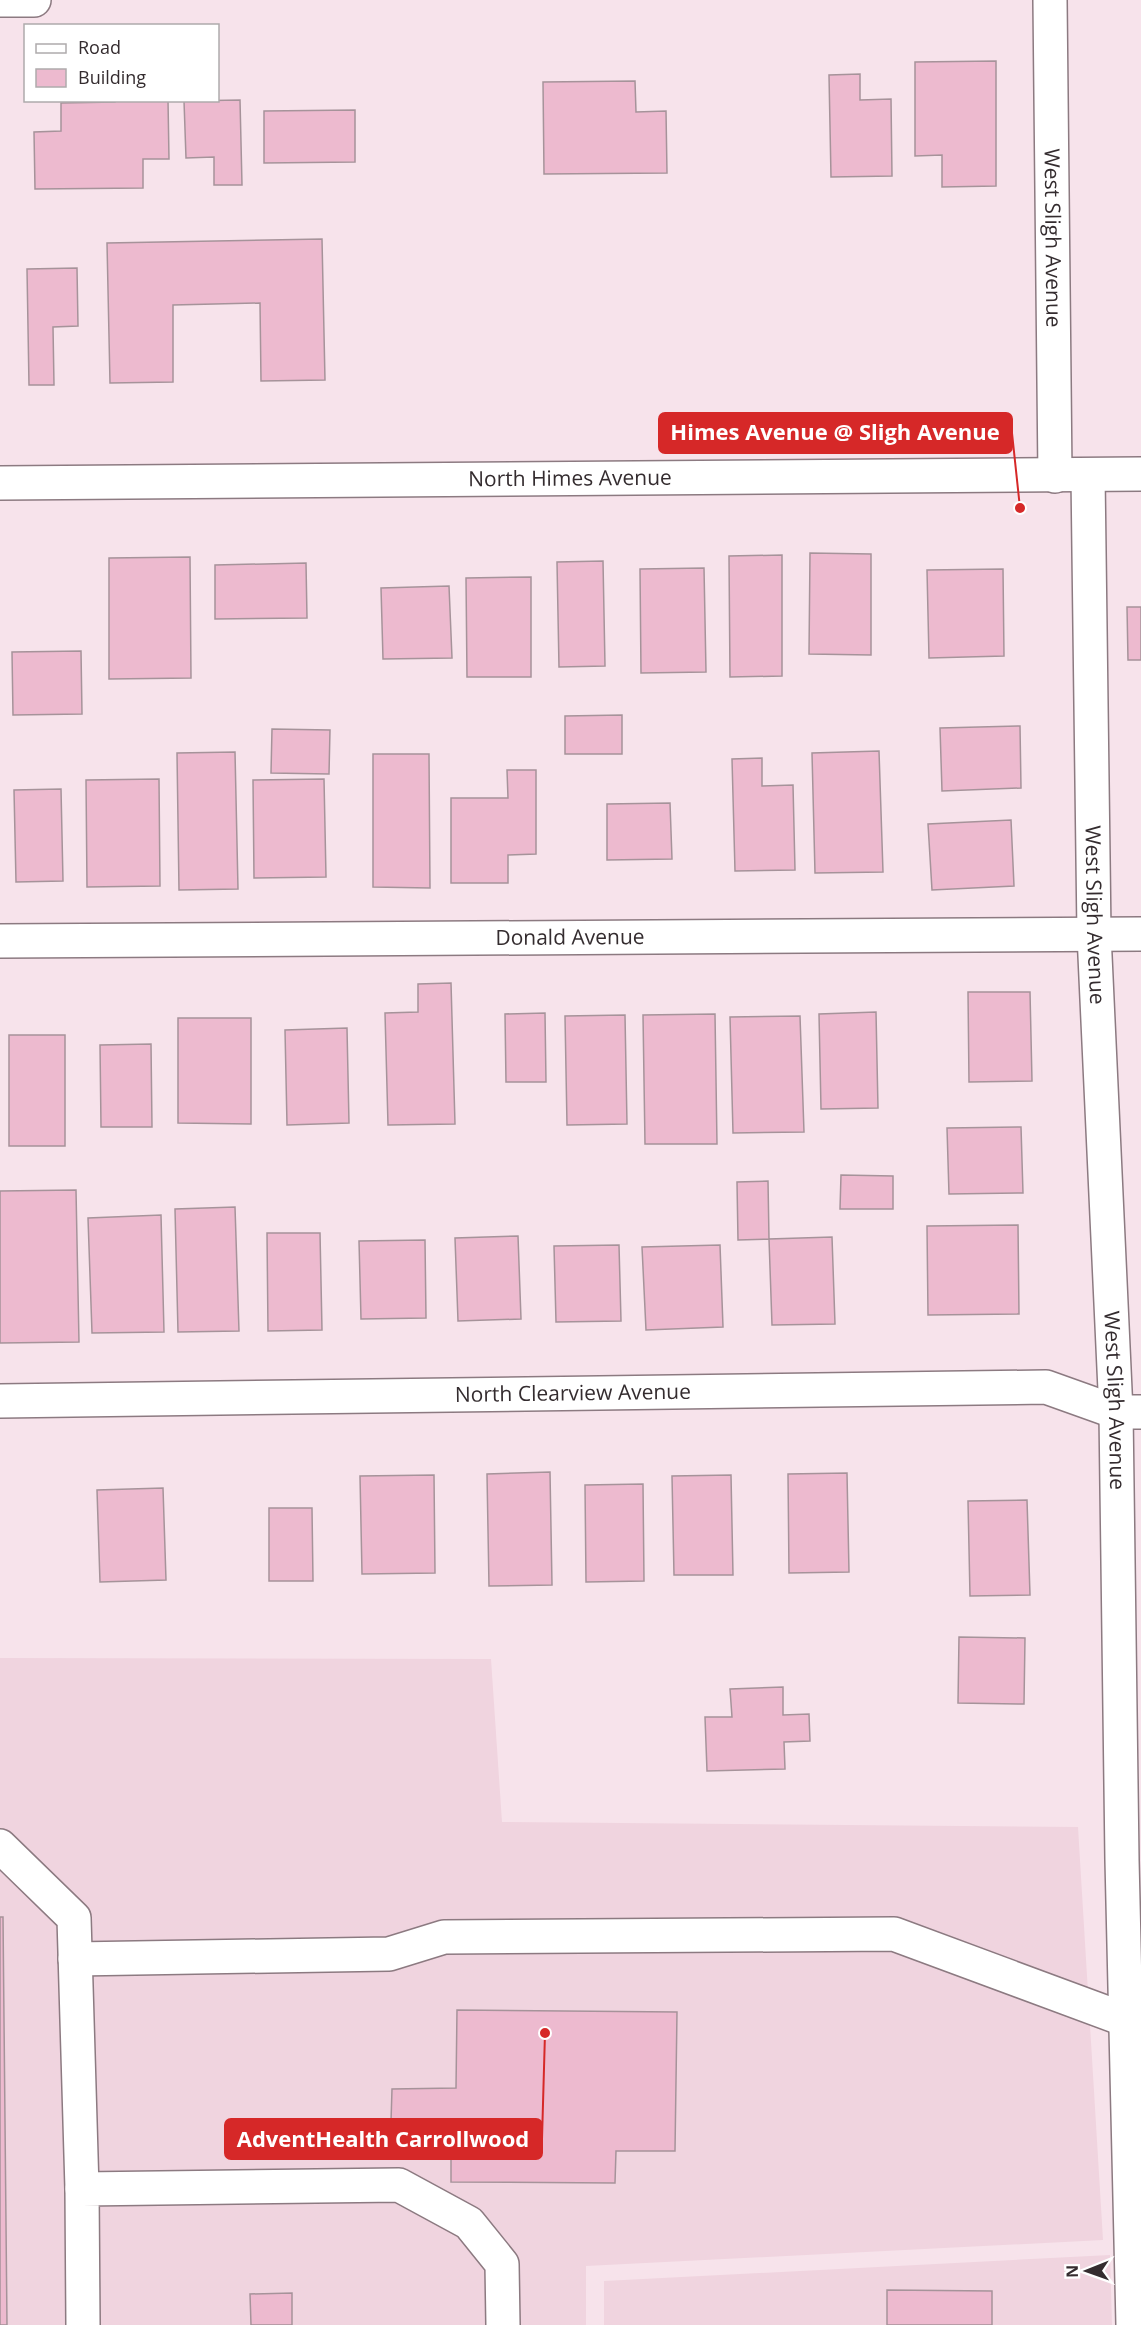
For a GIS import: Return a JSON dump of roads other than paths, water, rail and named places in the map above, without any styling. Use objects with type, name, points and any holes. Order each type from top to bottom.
[{"type":"street","points":[[0,0],[34,0]]},
{"type":"street","name":"West Sligh Avenue","points":[[1050,0],[1055,476]]},
{"type":"street","name":"North Himes Avenue","points":[[0,483],[1141,474]]},
{"type":"street","name":"West Sligh Avenue","points":[[1088,475],[1094,934],[1128,1412],[1131,1860],[1126,2020],[1134,2325]]},
{"type":"street","name":"Donald Avenue","points":[[0,941],[1141,934]]},
{"type":"street","name":"North Clearview Avenue","points":[[0,1401],[1046,1388],[1128,1412]]},
{"type":"street","points":[[0,1846],[74,1918],[82,2189],[83,2325]]},
{"type":"street","points":[[75,1959],[389,1954],[444,1937],[894,1934],[1126,2020]]},
{"type":"street","points":[[82,2189],[399,2185],[469,2223],[502,2264],[503,2325]]},
{"type":"place","name":"Himes Avenue @ Sligh Avenue","points":[[1020,508]]},
{"type":"place","name":"AdventHealth Carrollwood","points":[[545,2033]]}]
